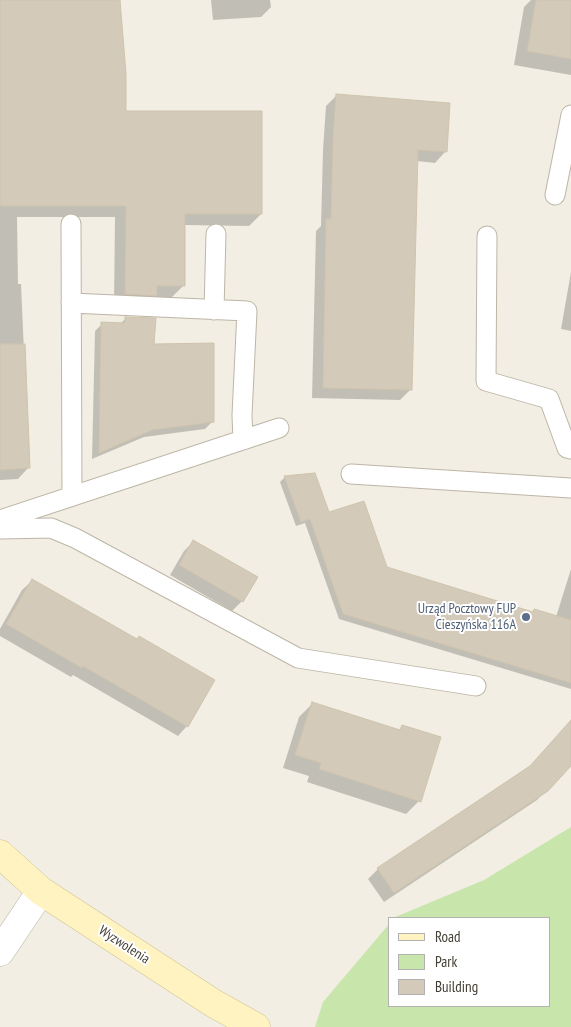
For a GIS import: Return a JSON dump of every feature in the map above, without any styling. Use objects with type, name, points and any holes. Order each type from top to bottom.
[{"type":"street","name":"Wyzwolenia","points":[[0,854],[41,891],[213,1003],[256,1027]]},
{"type":"street","points":[[0,952],[41,891]]},
{"type":"lane","points":[[555,195],[571,115]]},
{"type":"lane","points":[[71,224],[72,496]]},
{"type":"lane","points":[[214,310],[216,234]]},
{"type":"lane","points":[[487,236],[486,380],[549,399],[566,448],[571,450]]},
{"type":"lane","points":[[71,304],[247,311],[242,415],[243,440]]},
{"type":"lane","points":[[0,520],[279,428]]},
{"type":"lane","points":[[351,474],[571,488]]},
{"type":"lane","points":[[0,529],[51,528],[75,538],[298,658],[476,686]]},
{"type":"green space","points":[[571,827],[571,1027],[315,1027],[323,1002],[388,925],[388,1007],[551,1007],[551,917],[395,917],[484,880]]},
{"type":"building","points":[[0,0],[120,0],[126,74],[126,111],[262,111],[262,214],[185,214],[185,286],[157,286],[157,296],[125,294],[126,206],[0,206]]},
{"type":"building","points":[[536,0],[571,0],[571,59],[527,51]]},
{"type":"building","points":[[336,94],[450,103],[447,152],[418,150],[412,390],[323,388],[326,219],[331,219]]},
{"type":"building","points":[[125,317],[156,318],[154,344],[214,343],[214,422],[152,430],[99,453],[101,322],[125,323]]},
{"type":"building","points":[[0,344],[25,344],[30,468],[0,470]]},
{"type":"building","points":[[315,473],[329,512],[364,501],[387,567],[533,612],[534,609],[571,620],[571,683],[343,614],[310,519],[301,522],[284,476]]},
{"type":"building","points":[[193,540],[258,577],[243,602],[179,565]]},
{"type":"building","points":[[32,579],[137,639],[139,636],[215,680],[188,727],[6,624]]},
{"type":"building","points":[[312,702],[400,730],[402,725],[441,737],[421,802],[319,769],[321,763],[295,755]]},
{"type":"building","points":[[571,720],[571,766],[548,791],[394,893],[377,868],[530,766]]},
{"type":"place","name":"Urząd Pocztowy FUP Cieszyńska 116A","points":[[526,617]]}]
